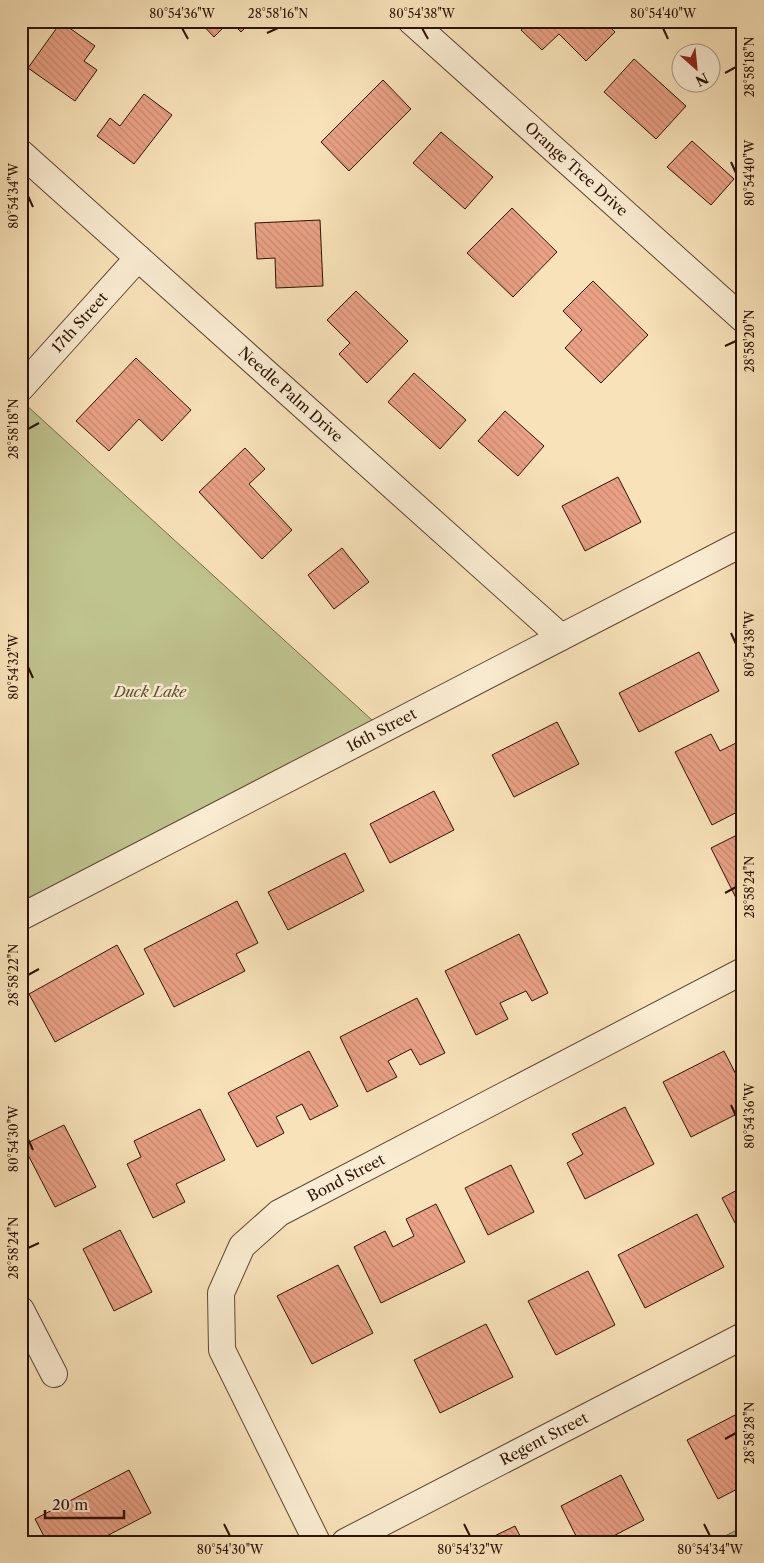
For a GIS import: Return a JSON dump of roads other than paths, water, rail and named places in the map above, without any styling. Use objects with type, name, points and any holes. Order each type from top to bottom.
[{"type":"street","name":"Orange Tree Drive","points":[[411,21],[743,319]]},
{"type":"street","name":"Needle Palm Drive","points":[[21,154],[561,637]]},
{"type":"street","name":"17th Street","points":[[21,388],[138,258]]},
{"type":"street","name":"16th Street","points":[[21,917],[561,637],[739,553]]},
{"type":"street","name":"Bond Street","points":[[317,1542],[222,1350],[221,1293],[242,1246],[279,1213],[743,971]]},
{"type":"street","points":[[21,1310],[54,1374]]},
{"type":"street","name":"Regent Street","points":[[344,1542],[743,1336]]},
{"type":"park label","name":"Duck Lake","points":[[150,692]]}]
